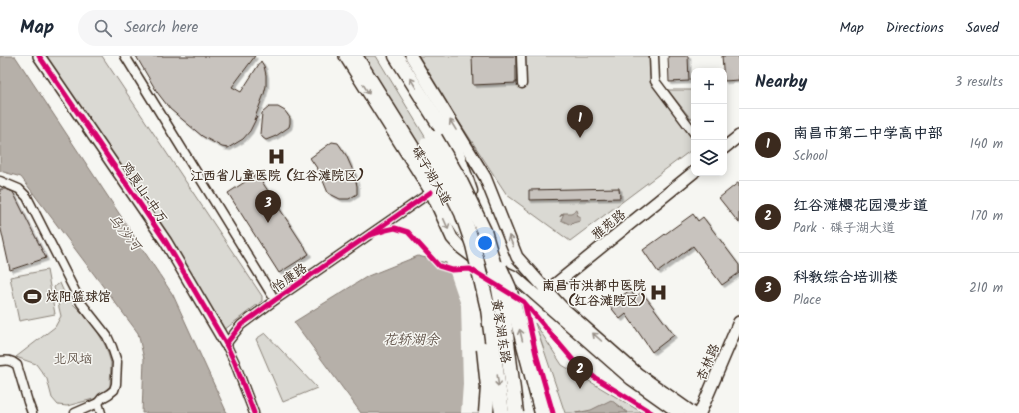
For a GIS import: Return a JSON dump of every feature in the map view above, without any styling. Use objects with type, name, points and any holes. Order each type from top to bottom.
[{"type":"highway","points":[[355,56],[473,246],[488,387],[486,413]]},
{"type":"highway","points":[[396,56],[456,151],[484,231],[509,288],[542,413]]},
{"type":"highway","name":"黄家湖东路","points":[[502,413],[488,309],[473,246],[462,213],[431,141],[458,179],[484,231],[496,273],[503,311],[516,413]]},
{"type":"main road","name":"鸡良山-中万","points":[[39,56],[166,242],[226,344]]},
{"type":"main road","name":"碟子湖大道","points":[[345,56],[431,192],[452,238],[474,258],[515,277],[543,295],[638,374],[693,413]]},
{"type":"main road","name":"碟子湖大道","points":[[411,56],[485,177],[517,257],[543,295],[631,379],[679,413]]},
{"type":"main road","points":[[727,146],[739,136]]},
{"type":"main road","name":"雅苑路","points":[[543,295],[691,174]]},
{"type":"main road","name":"杏林路","points":[[700,413],[739,322]]},
{"type":"street","points":[[125,56],[275,300]]},
{"type":"street","points":[[521,56],[522,84]]},
{"type":"street","points":[[654,56],[655,81],[691,128]]},
{"type":"street","points":[[0,181],[19,189],[26,197],[81,303],[106,336],[112,347],[117,362],[116,384],[114,390],[102,398],[98,403],[75,413]]},
{"type":"street","name":"怡康路","points":[[226,344],[241,325],[431,192]]},
{"type":"street","points":[[226,344],[254,413]]},
{"type":"street","points":[[0,361],[6,360],[17,365],[32,413]]},
{"type":"street","points":[[98,403],[101,413]]},
{"type":"green space","points":[[45,56],[102,56],[262,296],[262,301],[224,330]]},
{"type":"green space","points":[[360,56],[376,56],[427,140],[417,148]]},
{"type":"green space","points":[[416,56],[650,56],[650,76],[691,135],[691,150],[570,241],[507,195]]},
{"type":"green space","points":[[668,90],[691,90],[691,119]]},
{"type":"green space","name":"炫阳篮球馆","points":[[47,270],[55,314],[19,321],[10,277]]},
{"type":"green space","name":"北风垴","points":[[60,283],[66,297],[94,325],[106,347],[111,363],[110,386],[97,398],[67,406],[58,405],[52,398],[47,379],[36,364],[16,357],[55,327],[61,316],[54,287]]},
{"type":"green space","points":[[535,323],[562,365],[643,413],[565,413]]},
{"type":"green space","points":[[265,333],[317,388],[283,402],[256,339]]},
{"type":"water","name":"乌沙河","points":[[0,56],[15,56],[173,295],[227,413],[142,413],[144,359],[138,333],[21,177],[0,171]]},
{"type":"water","points":[[577,210],[578,213],[576,215],[580,217],[580,221],[571,225],[561,220],[564,213],[571,213]]},
{"type":"water","name":"花轿湖余","points":[[418,256],[463,267],[519,413],[361,413],[294,322],[368,276]]},
{"type":"water","points":[[611,400],[628,413],[576,413],[591,410]]},
{"type":"pier","points":[[446,261],[465,266],[521,413],[461,413],[463,384],[461,305]]},
{"type":"building","points":[[136,56],[255,56],[232,87],[241,92],[261,61],[266,75],[266,86],[254,120],[257,117],[250,131],[243,139],[228,148],[222,147],[202,136],[170,109],[157,92]]},
{"type":"building","points":[[472,56],[516,56],[516,83],[473,85]]},
{"type":"building","points":[[668,56],[688,56],[689,81],[669,82]]},
{"type":"building","points":[[722,56],[739,56],[739,80],[727,81],[727,68],[723,68]]},
{"type":"building","points":[[269,107],[278,107],[285,111],[290,118],[290,123],[289,127],[276,136],[266,140],[260,134],[262,113]]},
{"type":"building","points":[[332,142],[338,143],[346,155],[354,173],[357,194],[349,199],[340,199],[328,193],[319,171],[310,158]]},
{"type":"building","points":[[257,174],[309,254],[279,273],[228,193]]},
{"type":"building","points":[[739,182],[739,223],[719,198]]},
{"type":"building","points":[[619,188],[620,198],[529,200],[529,190]]},
{"type":"building","points":[[0,189],[6,189],[13,192],[46,258],[10,270],[0,225]]},
{"type":"building","points":[[693,214],[698,221],[703,217],[739,265],[739,273],[722,285],[693,246],[658,272],[643,250]]},
{"type":"building","points":[[630,290],[635,297],[642,292],[674,335],[652,352],[626,314],[620,319],[609,305]]},
{"type":"cycle path","points":[[39,56],[166,242],[226,344]]},
{"type":"cycle path","points":[[254,413],[226,344],[241,325],[431,192]]},
{"type":"cycle path","points":[[370,235],[395,228],[408,232],[439,266],[452,270],[470,269],[524,302],[574,361],[594,377],[652,413]]},
{"type":"cycle path","points":[[525,305],[536,354],[553,413]]},
{"type":"place","name":"南昌市第二中学高中部","points":[[580,138]]},
{"type":"place","name":"江西省儿童医院 (红谷滩院区)","points":[[277,156]]},
{"type":"place","name":"科教综合培训楼","points":[[268,223]]},
{"type":"place","name":"南昌市洪都中医院 (红谷滩院区)","points":[[659,292]]},
{"type":"place","name":"炫阳篮球馆","points":[[33,296]]},
{"type":"place","name":"红谷滩樱花园漫步道","points":[[580,389]]}]
